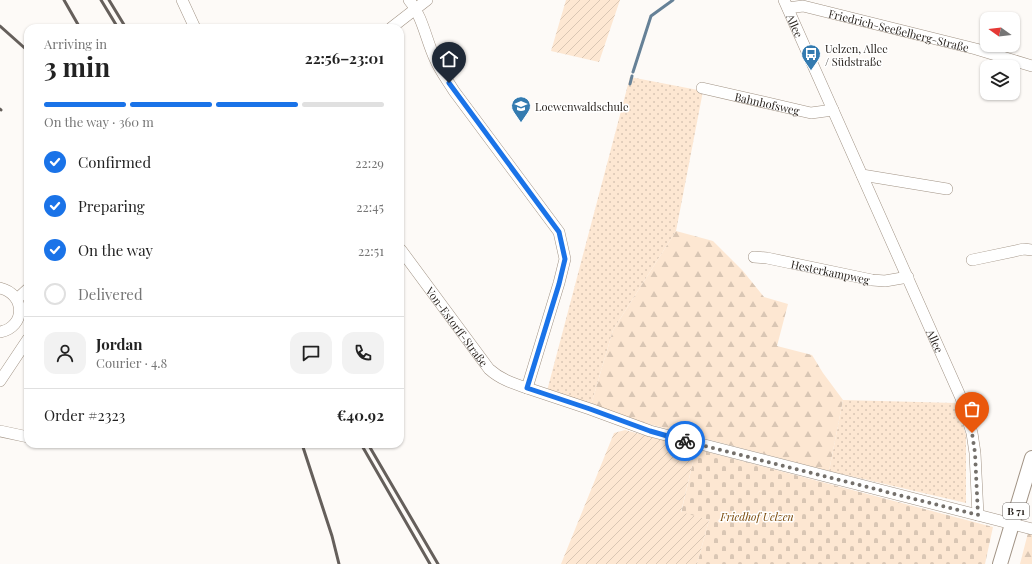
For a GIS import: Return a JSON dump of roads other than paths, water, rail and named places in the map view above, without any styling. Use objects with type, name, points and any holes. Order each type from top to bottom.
[{"type":"main road","name":"B 71","points":[[1000,564],[1032,458]]},
{"type":"street","points":[[182,0],[193,24]]},
{"type":"street","points":[[394,24],[412,4],[427,0]]},
{"type":"street","points":[[412,4],[435,60],[454,92],[559,232],[565,259],[559,284],[527,388]]},
{"type":"street","name":"Friedrich-Seeßelberg-Straße","points":[[786,4],[803,6],[976,50],[1032,66]]},
{"type":"street","name":"Allee","points":[[786,4],[908,277],[964,408],[972,433],[975,453],[978,515]]},
{"type":"street","name":"Bahnhofsweg","points":[[702,88],[811,113],[834,110]]},
{"type":"street","points":[[862,175],[947,189]]},
{"type":"street","points":[[972,260],[1024,249],[1032,250]]},
{"type":"street","name":"Von-Estorff-Straße","points":[[404,254],[489,369],[497,376],[508,382],[590,409],[650,431],[1032,529]]},
{"type":"street","name":"Hesterkampweg","points":[[754,257],[767,258],[872,280],[885,281],[908,277]]},
{"type":"street","points":[[0,288],[9,291],[17,300],[20,310],[14,325],[8,330],[0,332]]},
{"type":"street","points":[[17,300],[24,293]]},
{"type":"street","points":[[0,381],[24,345]]},
{"type":"street","points":[[0,431],[24,436]]},
{"type":"waterway","points":[[633,72],[651,16],[673,0]]},
{"type":"waterway","points":[[630,84],[632,76]]},
{"type":"railway","points":[[64,0],[78,24]]},
{"type":"railway","points":[[101,0],[116,24]]},
{"type":"railway","points":[[109,0],[124,24]]},
{"type":"railway","points":[[0,26],[24,47]]},
{"type":"railway","points":[[303,448],[332,536],[339,564]]},
{"type":"railway","points":[[363,448],[430,564]]},
{"type":"railway","points":[[370,448],[438,564]]},
{"type":"place","name":"Uelzen, Allee / Südstraße","points":[[811,71]]},
{"type":"place","name":"Loewenwaldschule","points":[[521,123]]},
{"type":"park label","name":"Friedhof Uelzen","points":[[757,516]]}]
